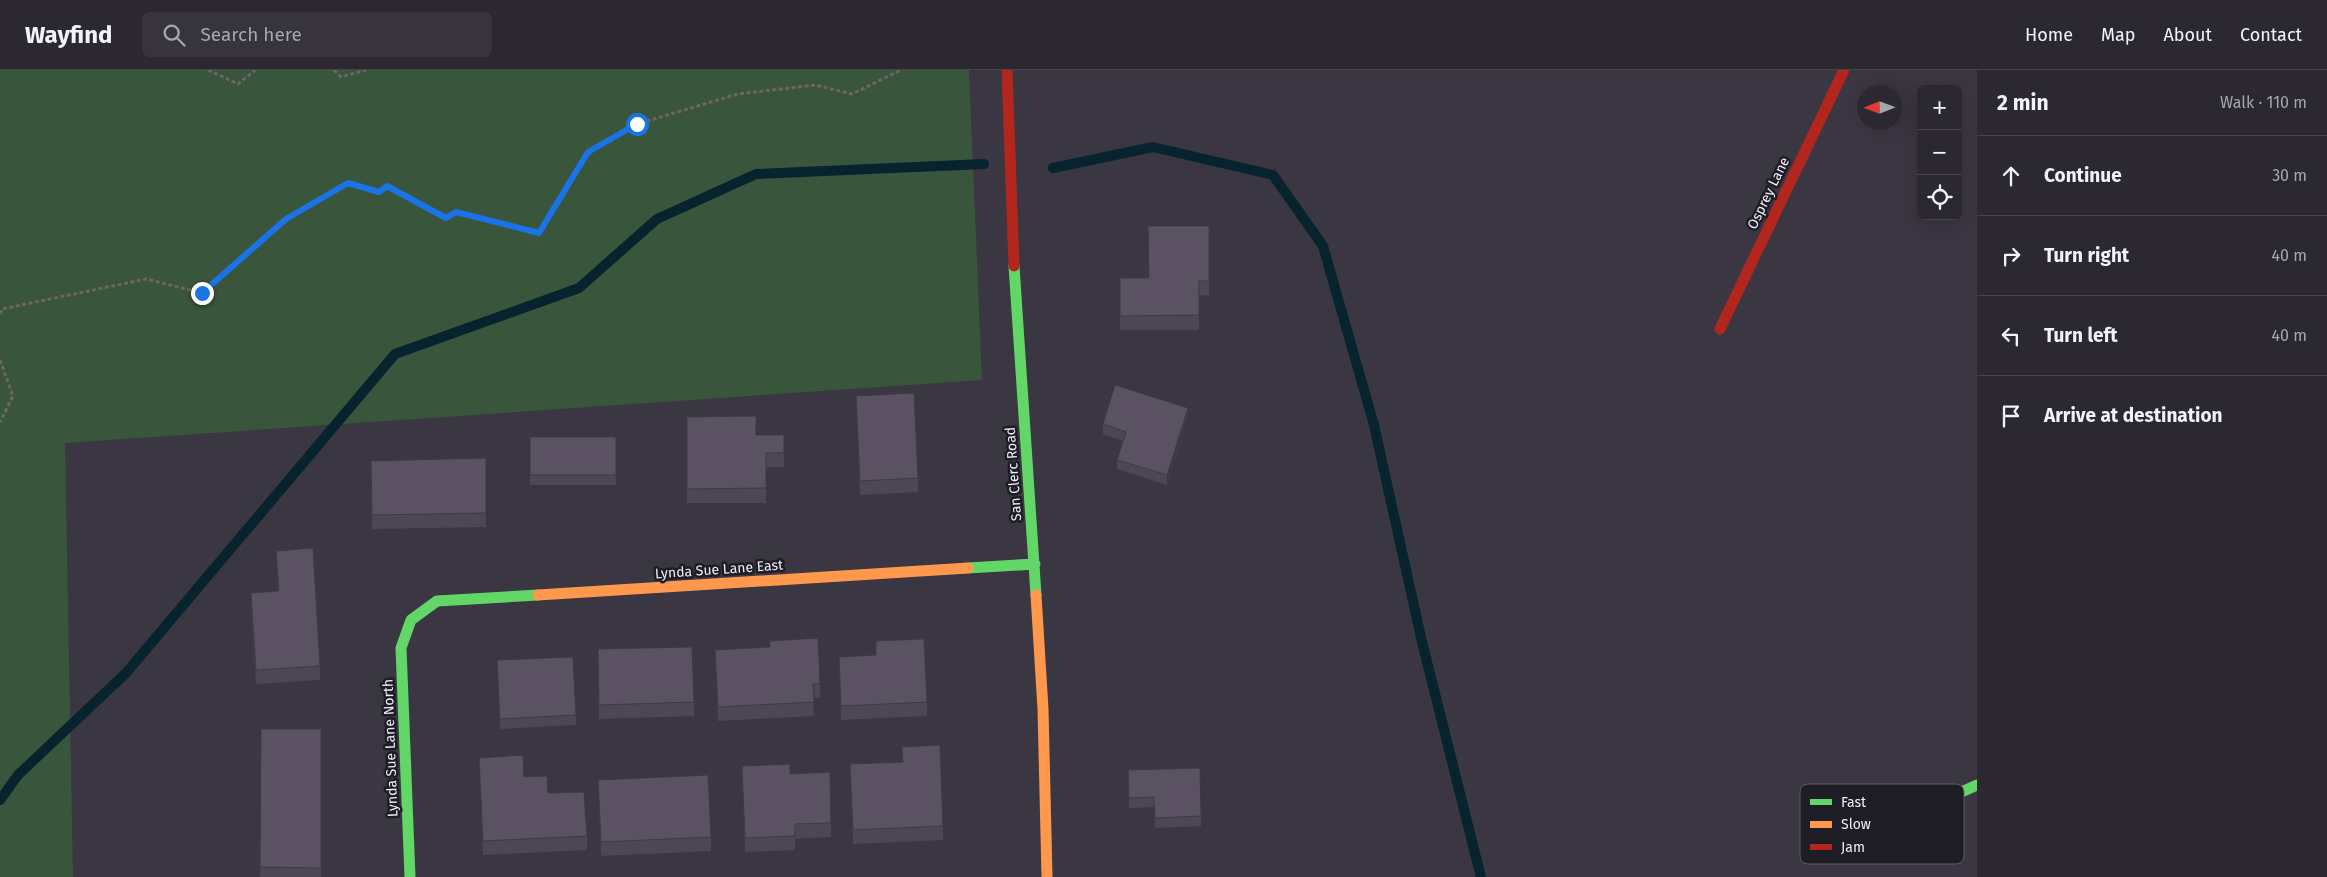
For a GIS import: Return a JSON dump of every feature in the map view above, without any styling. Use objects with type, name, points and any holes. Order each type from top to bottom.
[{"type":"street","name":"San Clerc Road","points":[[1007,70],[1013,245],[1043,709],[1047,877]]},
{"type":"street","name":"Osprey Lane","points":[[1720,330],[1844,70]]},
{"type":"street","name":"Lynda Sue Lane East","points":[[411,620],[437,601],[1035,564]]},
{"type":"street","name":"Lynda Sue Lane North","points":[[410,877],[401,648],[411,620]]},
{"type":"street","points":[[1964,791],[1977,785]]},
{"type":"path","points":[[208,70],[238,84],[255,70]]},
{"type":"path","points":[[334,70],[341,76],[366,70]]},
{"type":"path","points":[[0,314],[2,309],[146,279],[202,293],[286,219],[348,183],[379,192],[387,186],[446,218],[456,212],[539,233],[588,152],[637,124],[738,94],[814,85],[852,94],[901,70]]},
{"type":"path","points":[[0,360],[13,396],[0,422]]},
{"type":"green space","points":[[0,70],[969,70],[982,380],[65,443],[73,877],[0,877]]},
{"type":"building","points":[[1148,226],[1209,226],[1209,281],[1199,281],[1199,315],[1120,316],[1120,278],[1149,278]]},
{"type":"building","points":[[1115,385],[1188,408],[1167,475],[1117,460],[1126,432],[1103,424]]},
{"type":"building","points":[[914,393],[918,478],[860,481],[856,396]]},
{"type":"building","points":[[756,416],[756,435],[784,435],[784,453],[766,453],[766,488],[687,489],[687,417]]},
{"type":"building","points":[[530,437],[616,437],[616,475],[530,475]]},
{"type":"building","points":[[486,458],[486,513],[372,515],[371,461]]},
{"type":"building","points":[[313,548],[320,666],[256,670],[251,593],[279,591],[276,551]]},
{"type":"building","points":[[818,638],[820,684],[813,684],[814,702],[718,707],[715,650],[770,647],[770,641]]},
{"type":"building","points":[[924,639],[927,702],[841,706],[839,657],[876,655],[876,641]]},
{"type":"building","points":[[692,647],[694,702],[599,705],[598,649]]},
{"type":"building","points":[[573,657],[576,715],[500,719],[497,660]]},
{"type":"building","points":[[261,729],[321,729],[321,868],[260,867]]},
{"type":"building","points":[[940,745],[943,826],[853,830],[850,764],[903,762],[902,747]]},
{"type":"building","points":[[523,755],[524,777],[547,776],[548,793],[584,792],[587,836],[483,841],[479,758]]},
{"type":"building","points":[[790,764],[790,774],[830,772],[831,823],[795,824],[795,836],[745,838],[742,766]]},
{"type":"building","points":[[1200,768],[1201,816],[1155,818],[1154,797],[1129,798],[1128,770]]},
{"type":"building","points":[[708,775],[711,837],[601,842],[598,780]]},
{"type":"waterway","points":[[1053,168],[1153,147],[1273,175],[1323,246],[1374,425],[1422,642],[1481,877]]},
{"type":"waterway","points":[[0,800],[18,775],[126,673],[395,354],[579,288],[657,219],[756,174],[984,164]]},
{"type":"traffic: fast","points":[[1014,266],[1036,595]]},
{"type":"traffic: fast","points":[[968,568],[1035,564]]},
{"type":"traffic: fast","points":[[410,877],[401,648],[411,620],[437,601],[538,595]]},
{"type":"traffic: fast","points":[[1964,791],[1977,785]]},
{"type":"traffic: slow","points":[[538,595],[968,568]]},
{"type":"traffic: slow","points":[[1036,595],[1043,709],[1047,877]]},
{"type":"traffic: jam","points":[[1007,70],[1014,266]]},
{"type":"traffic: jam","points":[[1720,329],[1844,70]]},
{"type":"route","points":[[202,293],[286,219],[348,183],[379,192],[387,186],[446,218],[456,212],[539,233],[588,152],[637,124]]}]
